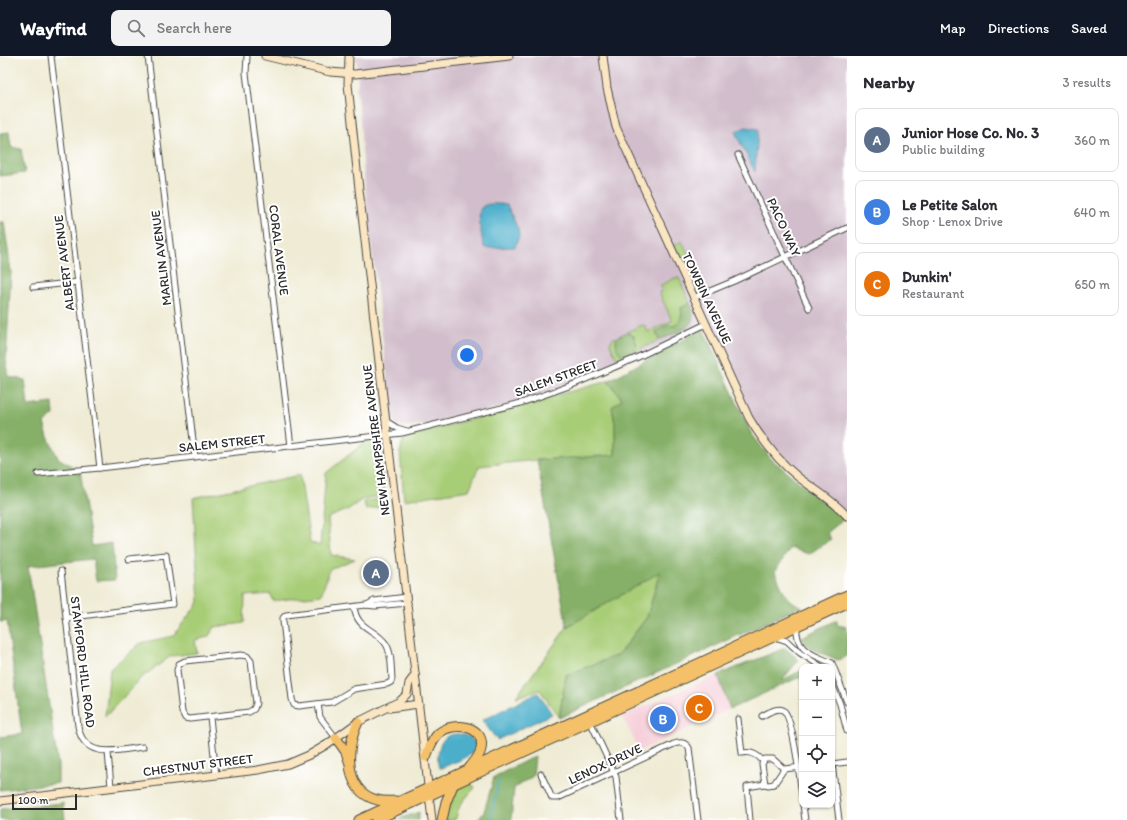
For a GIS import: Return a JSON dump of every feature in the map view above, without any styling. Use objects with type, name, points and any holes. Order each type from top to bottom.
[{"type":"highway","points":[[376,820],[398,810],[467,770],[847,595]]},
{"type":"highway","points":[[359,820],[401,800],[454,784],[847,603]]},
{"type":"highway","points":[[832,610],[847,610]]},
{"type":"highway","points":[[350,762],[350,744],[358,722]]},
{"type":"highway","points":[[426,757],[438,734],[448,728],[461,726],[466,727],[477,734],[482,746],[480,754],[467,770]]},
{"type":"highway","points":[[336,738],[346,752],[354,781],[363,793],[378,801],[385,802],[401,800]]},
{"type":"highway","points":[[442,820],[446,802],[454,784]]},
{"type":"highway","points":[[386,820],[398,810]]},
{"type":"street","name":"ALBERT AVENUE","points":[[51,56],[100,468]]},
{"type":"street","name":"MARLIN AVENUE","points":[[148,56],[196,457]]},
{"type":"street","name":"CORAL AVENUE","points":[[247,56],[246,73],[291,446]]},
{"type":"street","points":[[265,56],[330,72],[348,74],[361,74],[509,56]]},
{"type":"street","name":"NEW HAMPSHIRE AVENUE","points":[[348,56],[348,74],[359,189],[415,675],[426,757],[432,820]]},
{"type":"street","name":"TOWBIN AVENUE","points":[[603,56],[607,88],[616,127],[749,418],[761,437],[779,460],[830,500],[847,516]]},
{"type":"street","name":"PACO WAY","points":[[738,155],[809,308]]},
{"type":"street","points":[[694,298],[847,228]]},
{"type":"street","points":[[33,287],[78,282]]},
{"type":"street","name":"SALEM STREET","points":[[38,474],[388,436],[402,433],[521,403],[564,388],[636,358],[706,324]]},
{"type":"street","points":[[386,420],[400,430],[406,431]]},
{"type":"street","points":[[66,618],[173,604],[166,555],[129,559]]},
{"type":"street","name":"STAMFORD HILL ROAD","points":[[61,571],[79,730],[84,740],[91,747],[102,751],[108,752],[143,747]]},
{"type":"street","points":[[354,607],[355,615],[358,620],[386,644],[392,681],[387,684],[354,689],[332,702],[299,706],[293,703],[283,618],[288,614],[366,605],[374,606],[407,600]]},
{"type":"street","points":[[797,626],[796,636],[801,646],[813,655],[832,663],[847,702]]},
{"type":"street","points":[[774,637],[787,641],[800,653],[817,664]]},
{"type":"street","points":[[241,654],[247,656],[251,661],[256,703],[255,708],[249,712],[210,717],[186,719],[184,717],[177,670],[178,665],[185,661],[241,654]]},
{"type":"street","name":"CHESTNUT STREET","points":[[0,801],[269,769],[288,764],[309,755],[358,722],[404,698],[407,694],[409,682],[415,675]]},
{"type":"street","points":[[835,692],[846,721],[847,730]]},
{"type":"street","points":[[318,704],[320,717],[336,738]]},
{"type":"street","name":"CHESTNUT STREET","points":[[383,709],[419,704]]},
{"type":"street","points":[[762,716],[778,709],[783,710],[787,715],[799,764]]},
{"type":"street","points":[[210,717],[216,775]]},
{"type":"street","points":[[738,719],[742,753],[752,753],[758,755],[763,761],[765,784]]},
{"type":"street","points":[[590,721],[614,773],[621,820]]},
{"type":"street","name":"LENOX DRIVE","points":[[542,774],[552,798],[555,799],[678,743],[685,744],[689,748],[698,820]]},
{"type":"street","points":[[108,752],[111,787]]},
{"type":"street","points":[[763,761],[769,758],[773,759],[784,769],[799,768]]},
{"type":"street","points":[[835,764],[847,762]]},
{"type":"street","points":[[750,820],[747,787],[774,784],[784,769]]},
{"type":"street","points":[[833,772],[839,820]]},
{"type":"street","points":[[804,808],[805,820]]},
{"type":"shaded area","points":[[356,56],[847,56],[847,516],[797,476],[765,443],[706,324],[636,358],[521,403],[436,424],[402,427],[396,424],[392,418],[365,189],[360,120],[356,90],[358,83]]},
{"type":"shaded area","points":[[718,675],[730,709],[640,751],[622,716]]},
{"type":"green space","points":[[9,132],[11,147],[21,149],[25,173],[0,176],[0,133]]},
{"type":"green space","points":[[0,222],[4,222],[11,272],[6,360],[9,377],[25,380],[28,406],[53,403],[54,415],[44,423],[48,437],[58,458],[80,471],[92,546],[112,543],[115,580],[96,581],[93,559],[28,566],[58,765],[58,783],[0,790],[0,737],[22,734],[7,621],[0,622]]},
{"type":"green space","points":[[682,241],[692,262],[683,267],[673,246]]},
{"type":"green space","points":[[675,278],[679,278],[690,303],[681,308],[680,319],[675,325],[656,333],[659,340],[634,352],[637,345],[634,336],[627,332],[642,325],[645,326],[648,332],[672,321],[659,292],[662,292],[661,285]]},
{"type":"green space","points":[[690,303],[693,311],[693,318],[690,324],[686,328],[659,340],[656,332],[668,325],[674,326],[681,318],[681,308]]},
{"type":"green space","points":[[703,329],[751,433],[770,458],[844,519],[827,533],[831,539],[809,554],[790,548],[775,572],[788,597],[792,601],[802,606],[559,718],[566,675],[618,655],[647,617],[660,572],[567,627],[537,460],[615,455],[615,424],[612,407],[622,399],[608,381]]},
{"type":"green space","points":[[627,332],[634,336],[637,345],[633,350],[625,355],[619,353],[616,344],[617,337]]},
{"type":"green space","points":[[617,337],[616,342],[625,354],[628,354],[617,359],[610,344],[612,339]]},
{"type":"green space","points":[[608,381],[622,399],[612,407],[615,424],[615,456],[537,460],[479,466],[469,490],[404,500],[400,452],[403,440],[414,435]]},
{"type":"green space","points":[[368,440],[379,442],[380,445],[385,495],[363,499],[347,510],[328,518],[331,555],[355,559],[330,569],[321,595],[273,601],[271,594],[245,596],[244,623],[215,627],[208,637],[195,640],[197,653],[171,656],[141,678],[105,717],[110,669],[141,643],[173,636],[199,602],[193,498],[300,475],[310,542],[320,546],[326,473]]},
{"type":"green space","points":[[382,498],[383,507],[366,510],[364,502]]},
{"type":"green space","points":[[660,571],[647,617],[618,655],[566,675],[559,718],[540,690],[516,697],[567,627]]},
{"type":"green space","points":[[837,620],[837,625],[847,627],[847,656],[838,660],[812,649],[800,638]]},
{"type":"green space","points":[[785,648],[799,660],[781,681],[799,672],[799,677],[730,709],[718,675]]},
{"type":"green space","points":[[535,756],[533,776],[514,788],[511,820],[477,820],[484,812],[494,777]]},
{"type":"green space","points":[[469,783],[475,788],[466,797],[461,805],[455,820],[445,820],[454,790]]},
{"type":"green space","points":[[63,803],[65,820],[0,820],[0,809]]},
{"type":"green space","points":[[419,812],[419,820],[396,820],[401,818]]},
{"type":"water","points":[[746,127],[758,129],[755,172],[735,132]]},
{"type":"water","points":[[486,205],[507,205],[518,229],[519,236],[515,247],[485,248],[480,224],[480,210]]},
{"type":"water","points":[[538,693],[552,714],[497,740],[482,720]]},
{"type":"water","points":[[458,734],[471,738],[475,743],[475,750],[465,758],[439,768],[438,756],[441,743],[447,736]]},
{"type":"waterway","points":[[490,820],[499,780]]},
{"type":"place","name":"Junior Hose Co. No. 3","points":[[376,573]]},
{"type":"place","name":"Dunkin'","points":[[699,708]]},
{"type":"place","name":"Le Petite Salon","points":[[663,719]]}]
